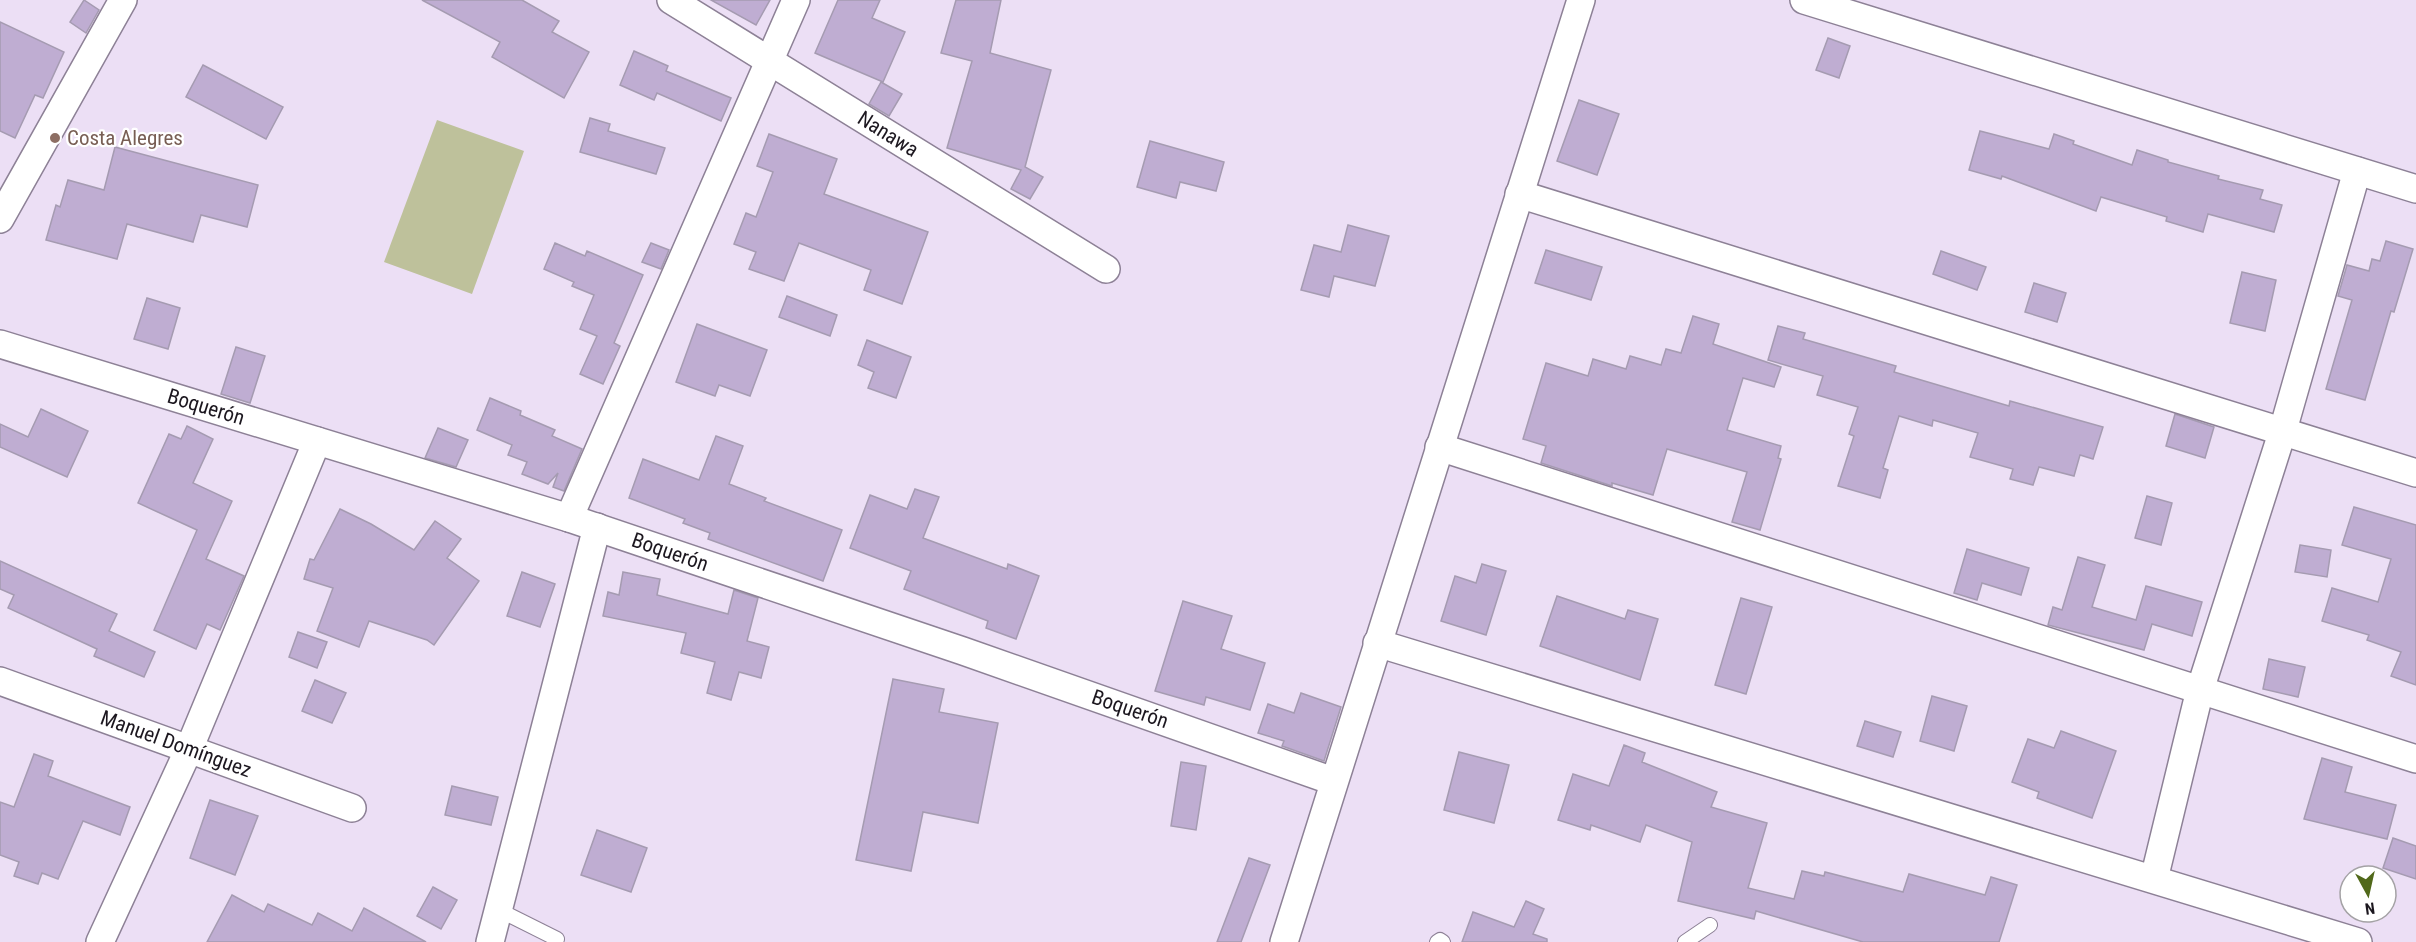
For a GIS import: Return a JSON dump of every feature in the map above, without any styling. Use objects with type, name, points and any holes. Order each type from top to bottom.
[{"type":"street","points":[[0,219],[123,0]]},
{"type":"street","name":"Nanawa","points":[[671,0],[1106,269]]},
{"type":"street","points":[[569,518],[796,0]]},
{"type":"street","points":[[1284,942],[1581,0]]},
{"type":"street","points":[[1804,0],[2416,189]]},
{"type":"street","points":[[2154,879],[2200,690],[2283,430],[2357,171]]},
{"type":"street","points":[[1519,194],[2416,473]]},
{"type":"street","name":"Boquerón","points":[[0,344],[597,527],[963,651],[1333,781]]},
{"type":"street","points":[[100,942],[189,749],[317,441]]},
{"type":"street","points":[[1439,447],[2416,759]]},
{"type":"street","points":[[490,942],[597,527]]},
{"type":"street","points":[[1377,643],[2358,942]]},
{"type":"street","name":"Manuel Domínguez","points":[[0,681],[352,808]]},
{"type":"lane","points":[[499,910],[557,939]]},
{"type":"lane","points":[[1685,942],[1710,925]]},
{"type":"lane","points":[[1437,942],[1440,940],[1443,942]]},
{"type":"green space","points":[[437,120],[524,151],[472,294],[384,262]]},
{"type":"building","points":[[84,0],[99,10],[86,33],[70,22]]},
{"type":"building","points":[[422,0],[522,0],[559,21],[552,32],[589,52],[564,98],[492,57],[500,42]]},
{"type":"building","points":[[711,0],[770,0],[756,25]]},
{"type":"building","points":[[838,0],[880,0],[872,18],[905,32],[883,82],[815,53]]},
{"type":"building","points":[[956,0],[1001,0],[990,53],[1051,70],[1025,167],[1043,177],[1030,199],[1011,189],[1021,170],[947,148],[972,61],[941,53]]},
{"type":"building","points":[[0,22],[64,52],[43,98],[35,95],[15,138],[0,131]]},
{"type":"building","points":[[1828,38],[1850,46],[1839,78],[1816,70]]},
{"type":"building","points":[[634,51],[668,66],[666,71],[731,98],[721,121],[657,93],[654,100],[620,85]]},
{"type":"building","points":[[203,65],[283,107],[266,139],[186,97]]},
{"type":"building","points":[[881,82],[902,94],[889,116],[869,104]]},
{"type":"building","points":[[1579,100],[1619,114],[1597,175],[1557,161]]},
{"type":"building","points":[[590,118],[610,124],[608,131],[665,148],[656,174],[580,152]]},
{"type":"building","points":[[1980,131],[2049,149],[2054,134],[2074,141],[2073,144],[2132,165],[2137,150],[2168,160],[2168,162],[2219,176],[2218,179],[2263,190],[2260,199],[2282,205],[2274,232],[2208,214],[2203,232],[2166,221],[2167,217],[2101,197],[2096,211],[2002,176],[2001,179],[1969,170]]},
{"type":"building","points":[[769,134],[837,159],[824,194],[928,232],[902,304],[864,290],[871,270],[799,243],[784,281],[749,269],[756,252],[734,244],[746,213],[756,217],[773,172],[757,166]]},
{"type":"building","points":[[1150,141],[1224,162],[1216,191],[1180,182],[1176,198],[1137,187]]},
{"type":"building","points":[[115,147],[258,185],[247,227],[201,215],[193,242],[127,224],[117,259],[46,240],[56,205],[60,207],[68,180],[104,190]]},
{"type":"building","points":[[1348,225],[1389,236],[1375,286],[1334,276],[1329,297],[1301,290],[1314,245],[1341,252]]},
{"type":"building","points":[[2386,241],[2413,249],[2394,312],[2391,311],[2365,400],[2326,389],[2352,300],[2338,296],[2347,265],[2369,271],[2372,259],[2380,261]]},
{"type":"building","points":[[555,243],[585,256],[587,251],[643,275],[614,343],[620,346],[603,384],[580,374],[597,336],[580,329],[594,295],[572,286],[574,282],[544,269]]},
{"type":"building","points":[[651,243],[669,250],[661,269],[642,262]]},
{"type":"building","points":[[1546,250],[1602,267],[1591,300],[1535,283]]},
{"type":"building","points":[[1941,251],[1986,267],[1977,290],[1933,274]]},
{"type":"building","points":[[2242,272],[2276,280],[2265,331],[2230,323]]},
{"type":"building","points":[[2034,283],[2066,293],[2057,322],[2025,312]]},
{"type":"building","points":[[787,296],[837,315],[830,336],[779,317]]},
{"type":"building","points":[[147,298],[180,308],[168,349],[134,339]]},
{"type":"building","points":[[1693,316],[1719,324],[1713,344],[1781,367],[1774,387],[1743,378],[1727,430],[1781,446],[1778,458],[1781,459],[1760,530],[1732,522],[1747,472],[1667,449],[1653,495],[1612,483],[1612,486],[1541,463],[1546,446],[1523,439],[1546,363],[1588,376],[1593,359],[1626,369],[1630,356],[1661,365],[1666,349],[1681,353]]},
{"type":"building","points":[[697,324],[767,350],[750,396],[719,385],[715,396],[676,382]]},
{"type":"building","points":[[1778,326],[1805,333],[1803,339],[1896,366],[1894,372],[2009,406],[2010,401],[2103,427],[2093,459],[2080,455],[2074,476],[2039,467],[2033,485],[2010,479],[2013,469],[1970,457],[1978,433],[1933,420],[1932,426],[1899,416],[1883,468],[1888,470],[1880,498],[1838,486],[1854,436],[1849,434],[1858,407],[1817,395],[1823,376],[1768,360]]},
{"type":"building","points":[[867,340],[911,357],[896,398],[868,388],[874,372],[858,365]]},
{"type":"building","points":[[236,347],[265,356],[250,403],[221,394]]},
{"type":"building","points":[[490,398],[521,411],[520,415],[555,430],[552,436],[582,449],[564,491],[553,487],[558,473],[548,484],[522,474],[527,462],[508,455],[512,445],[477,430]]},
{"type":"building","points":[[41,409],[88,431],[67,477],[0,447],[0,424],[28,437]]},
{"type":"building","points":[[2175,414],[2214,427],[2205,458],[2166,446]]},
{"type":"building","points":[[187,426],[213,439],[193,483],[232,501],[206,559],[244,576],[220,630],[207,624],[196,649],[154,630],[197,530],[138,503],[169,434],[181,439]]},
{"type":"building","points":[[438,428],[468,440],[456,467],[425,458]]},
{"type":"building","points":[[716,436],[743,446],[729,484],[766,498],[764,501],[842,530],[823,581],[708,539],[710,533],[683,523],[685,519],[629,498],[643,459],[699,480]]},
{"type":"building","points":[[915,489],[939,497],[923,538],[1007,569],[1008,564],[1039,576],[1016,639],[986,628],[988,621],[904,589],[911,571],[850,548],[870,495],[907,509]]},
{"type":"building","points":[[2147,496],[2172,503],[2161,545],[2135,538]]},
{"type":"building","points":[[2354,507],[2416,525],[2416,685],[2391,676],[2401,652],[2367,640],[2369,635],[2322,621],[2332,588],[2378,602],[2391,559],[2342,545]]},
{"type":"building","points":[[340,509],[371,524],[414,550],[435,521],[461,539],[447,558],[479,581],[434,645],[427,640],[369,621],[359,647],[317,631],[333,588],[304,579],[310,559],[314,560]]},
{"type":"building","points":[[2300,545],[2331,550],[2327,577],[2295,572]]},
{"type":"building","points":[[1967,549],[2029,568],[2021,595],[1982,583],[1977,600],[1954,593]]},
{"type":"building","points":[[2078,557],[2105,565],[2092,607],[2136,620],[2146,586],[2202,602],[2192,636],[2152,624],[2144,650],[2048,625],[2053,607],[2062,610]]},
{"type":"building","points":[[0,561],[117,614],[109,631],[155,652],[144,677],[94,656],[97,649],[8,608],[14,595],[0,589]]},
{"type":"building","points":[[1482,564],[1506,571],[1486,635],[1441,621],[1455,576],[1476,583]]},
{"type":"building","points":[[522,572],[555,584],[540,627],[507,616]]},
{"type":"building","points":[[623,572],[660,579],[657,595],[728,614],[734,590],[758,598],[747,641],[769,647],[761,678],[739,672],[731,700],[707,693],[715,662],[681,653],[686,633],[603,616],[608,592],[619,595]]},
{"type":"building","points":[[1557,596],[1625,619],[1628,610],[1658,619],[1640,680],[1540,646]]},
{"type":"building","points":[[1741,598],[1772,607],[1746,694],[1715,685]]},
{"type":"building","points":[[1183,601],[1232,616],[1221,649],[1265,663],[1250,710],[1206,697],[1204,705],[1155,691]]},
{"type":"building","points":[[298,632],[327,642],[317,668],[289,657]]},
{"type":"building","points":[[2269,659],[2305,667],[2298,697],[2263,689]]},
{"type":"building","points":[[893,679],[944,689],[939,712],[998,723],[978,823],[923,812],[911,871],[856,860]]},
{"type":"building","points":[[315,680],[346,693],[332,723],[302,711]]},
{"type":"building","points":[[1301,693],[1341,707],[1324,761],[1282,746],[1284,741],[1258,733],[1268,704],[1294,713]]},
{"type":"building","points":[[1932,696],[1967,706],[1954,751],[1920,741]]},
{"type":"building","points":[[1865,721],[1901,732],[1893,757],[1857,746]]},
{"type":"building","points":[[2061,731],[2116,751],[2092,818],[2037,798],[2039,792],[2012,782],[2028,739],[2054,748]]},
{"type":"building","points":[[1624,745],[1645,753],[1642,762],[1717,792],[1711,807],[1767,823],[1748,888],[1794,899],[1802,871],[1824,876],[1825,872],[1903,892],[1909,874],[1985,895],[1991,877],[2017,885],[1999,942],[1863,942],[1756,911],[1754,919],[1678,901],[1692,842],[1646,825],[1640,842],[1591,825],[1590,830],[1558,820],[1573,774],[1609,786]]},
{"type":"building","points":[[1459,752],[1509,765],[1494,823],[1444,810]]},
{"type":"building","points":[[34,754],[53,761],[48,776],[130,807],[120,835],[83,821],[58,879],[42,873],[38,884],[14,876],[19,862],[0,855],[0,802],[14,807]]},
{"type":"building","points":[[2322,758],[2352,767],[2345,792],[2396,805],[2387,839],[2304,819]]},
{"type":"building","points":[[1181,762],[1206,766],[1196,830],[1171,826]]},
{"type":"building","points":[[452,786],[498,797],[491,825],[445,815]]},
{"type":"building","points":[[210,800],[258,816],[235,875],[190,858]]},
{"type":"building","points":[[597,830],[647,848],[631,892],[581,875]]},
{"type":"building","points":[[2393,838],[2416,846],[2416,879],[2398,873],[2398,864],[2384,864]]},
{"type":"building","points":[[1249,858],[1270,865],[1241,942],[1217,942]]},
{"type":"building","points":[[433,887],[457,900],[441,929],[417,916]]},
{"type":"building","points":[[232,895],[264,912],[268,904],[312,925],[318,913],[352,931],[364,908],[426,942],[207,942]]},
{"type":"building","points":[[1526,901],[1544,909],[1533,934],[1547,939],[1547,942],[1462,942],[1473,912],[1514,927]]},
{"type":"place","name":"Costa Alegres","points":[[55,138]]}]
